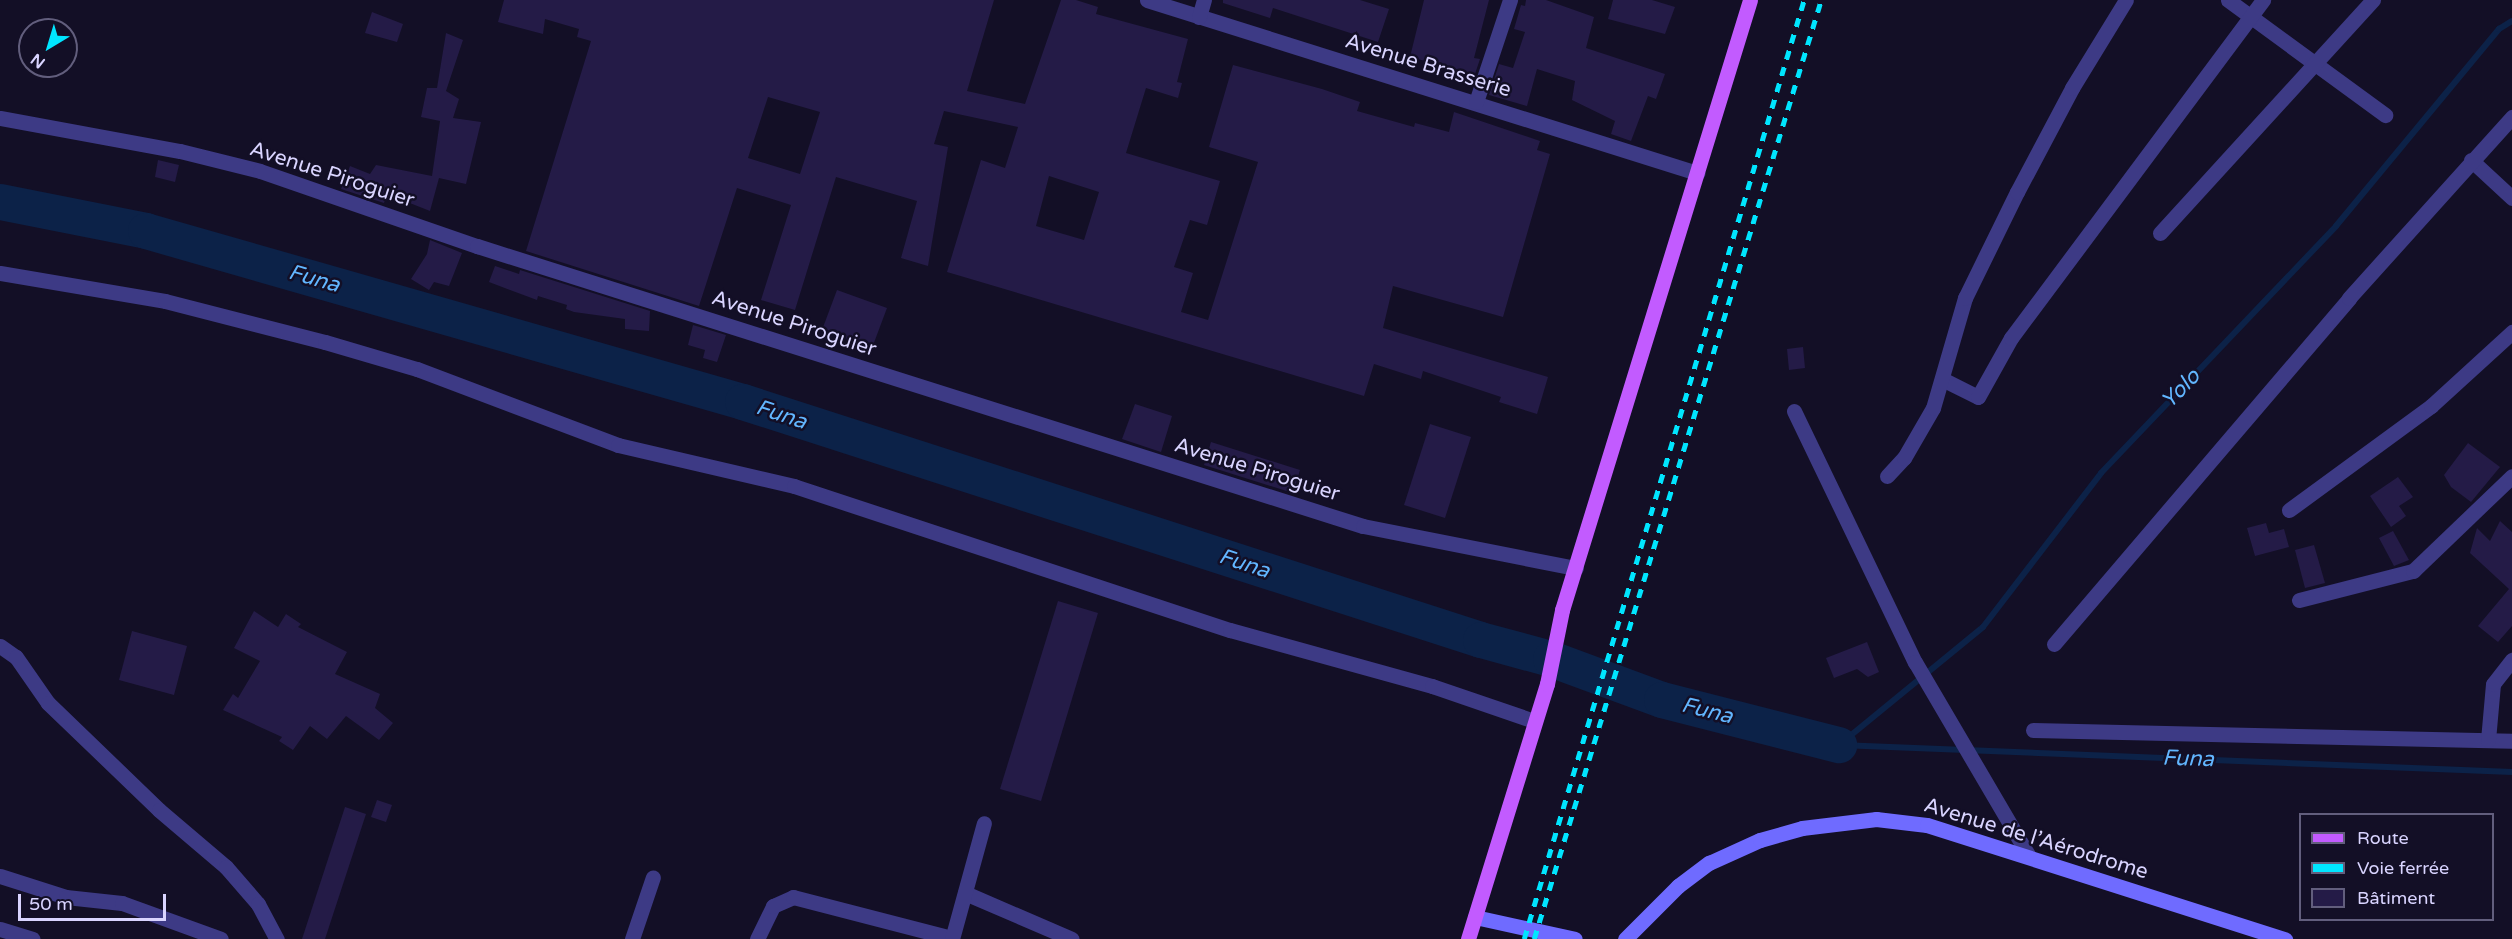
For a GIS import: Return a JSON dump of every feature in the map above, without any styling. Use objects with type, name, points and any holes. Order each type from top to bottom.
[{"type":"main road","points":[[1468,939],[1547,684],[1562,610],[1750,0]]},
{"type":"main road","name":"Avenue de l’Aérodrome","points":[[1625,939],[1677,886],[1709,863],[1760,840],[1802,828],[1876,819],[1927,825],[2284,939]]},
{"type":"main road","points":[[1475,917],[1575,939]]},
{"type":"street","name":"Avenue Brasserie","points":[[1147,0],[1697,173]]},
{"type":"street","points":[[1199,17],[1204,0]]},
{"type":"street","points":[[1476,102],[1510,0]]},
{"type":"street","points":[[1887,476],[1904,458],[1927,418],[1942,379],[1965,298],[1981,266],[2072,88],[2126,0]]},
{"type":"street","points":[[2228,0],[2316,62],[2385,115]]},
{"type":"street","points":[[1942,379],[1978,397],[2011,338],[2263,0]]},
{"type":"street","points":[[2160,233],[2373,0]]},
{"type":"street","points":[[2054,644],[2471,160],[2512,117]]},
{"type":"street","name":"Avenue Piroguier","points":[[0,118],[180,151],[260,171],[477,246],[1363,526],[1576,568]]},
{"type":"street","points":[[2471,160],[2512,198]]},
{"type":"street","points":[[0,273],[165,301],[325,342],[417,369],[618,445],[794,486],[1230,630],[1432,686],[1534,721]]},
{"type":"street","points":[[2289,510],[2431,406],[2512,332]]},
{"type":"street","points":[[1794,411],[1915,662],[2029,856]]},
{"type":"street","points":[[2299,600],[2413,571],[2512,476]]},
{"type":"street","points":[[0,646],[16,657],[48,703],[159,810],[226,867],[258,904],[278,939]]},
{"type":"street","points":[[2488,740],[2493,684],[2512,660]]},
{"type":"street","points":[[2033,730],[2512,741]]},
{"type":"street","points":[[757,939],[773,906],[793,897],[952,938],[984,823]]},
{"type":"street","points":[[0,876],[66,897],[122,903],[221,939]]},
{"type":"street","points":[[632,939],[653,877]]},
{"type":"street","points":[[964,893],[1072,939]]},
{"type":"street","points":[[0,929],[32,939]]},
{"type":"building","points":[[504,0],[994,0],[967,91],[1025,104],[1061,0],[1076,0],[1098,7],[1096,14],[1188,39],[1177,82],[1182,83],[1178,98],[1146,88],[1126,153],[1220,181],[1207,225],[1190,220],[1174,267],[1193,273],[1181,312],[1208,320],[1258,162],[1209,147],[1233,65],[1322,89],[1360,102],[1357,111],[1414,127],[1415,123],[1449,132],[1454,112],[1540,141],[1537,150],[1550,154],[1503,317],[1393,286],[1383,328],[1548,377],[1537,414],[1499,402],[1501,397],[1423,371],[1421,379],[1374,364],[1364,396],[947,272],[981,160],[1005,168],[1018,127],[944,111],[934,144],[948,147],[928,266],[901,258],[917,201],[836,177],[795,310],[761,300],[791,205],[737,188],[699,306],[526,251],[591,41],[577,37],[579,29],[545,19],[543,34],[498,22]],"holes":[[[768,97],[820,112],[800,174],[748,158]],[[1049,176],[1099,192],[1084,240],[1036,226]]]},
{"type":"building","points":[[1223,0],[1360,0],[1389,9],[1378,42],[1273,8],[1270,18],[1223,3]]},
{"type":"building","points":[[1424,0],[1489,0],[1474,58],[1480,59],[1475,74],[1410,57]]},
{"type":"building","points":[[1526,0],[1546,0],[1594,17],[1586,48],[1665,74],[1656,99],[1648,96],[1631,141],[1611,134],[1615,121],[1572,100],[1575,81],[1537,69],[1527,106],[1489,95],[1499,64],[1513,68],[1525,32],[1514,29],[1521,5],[1525,6]]},
{"type":"building","points":[[1613,0],[1652,0],[1675,7],[1665,34],[1608,19]]},
{"type":"building","points":[[372,12],[403,24],[397,42],[365,33]]},
{"type":"building","points":[[446,33],[463,40],[446,91],[459,99],[453,118],[481,122],[466,184],[439,178],[430,211],[387,194],[384,203],[341,189],[350,166],[370,174],[376,165],[432,176],[440,121],[421,117],[427,88],[437,88]]},
{"type":"building","points":[[158,160],[179,165],[175,182],[155,177]]},
{"type":"building","points":[[430,240],[462,253],[449,286],[434,282],[429,290],[411,279],[427,254]]},
{"type":"building","points":[[495,266],[519,274],[520,270],[650,311],[649,331],[625,329],[625,319],[574,312],[566,309],[567,305],[538,296],[537,300],[489,282]]},
{"type":"building","points":[[837,290],[887,308],[872,348],[822,330]]},
{"type":"building","points":[[693,325],[726,335],[717,362],[703,358],[705,350],[688,345]]},
{"type":"building","points":[[1803,347],[1805,368],[1789,370],[1787,349]]},
{"type":"building","points":[[1135,404],[1172,416],[1161,452],[1122,439]]},
{"type":"building","points":[[1430,424],[1471,437],[1445,518],[1404,505]]},
{"type":"building","points":[[1211,442],[1300,470],[1293,493],[1204,465]]},
{"type":"building","points":[[2468,443],[2500,467],[2471,502],[2451,487],[2444,475]]},
{"type":"building","points":[[2398,477],[2413,497],[2399,506],[2406,516],[2391,527],[2370,496]]},
{"type":"building","points":[[2500,521],[2512,532],[2512,626],[2498,642],[2478,626],[2509,589],[2470,553],[2477,528],[2490,541]]},
{"type":"building","points":[[2266,523],[2269,533],[2284,529],[2289,547],[2255,556],[2247,528]]},
{"type":"building","points":[[2393,531],[2409,560],[2394,566],[2379,538]]},
{"type":"building","points":[[2314,545],[2325,583],[2305,588],[2295,550]]},
{"type":"building","points":[[1058,601],[1098,613],[1041,801],[1000,789]]},
{"type":"building","points":[[254,611],[278,627],[286,614],[301,624],[298,627],[347,652],[335,674],[380,694],[375,708],[393,723],[379,740],[346,716],[327,739],[310,726],[293,750],[279,741],[282,737],[223,710],[233,694],[238,698],[260,661],[234,648]]},
{"type":"building","points":[[132,631],[187,646],[174,695],[119,680]]},
{"type":"building","points":[[1867,642],[1879,672],[1868,677],[1857,669],[1834,678],[1826,658]]},
{"type":"building","points":[[377,800],[392,805],[386,822],[371,817]]},
{"type":"building","points":[[345,807],[366,814],[325,939],[302,939]]},
{"type":"waterway","name":"Yolo","points":[[1839,745],[1983,627],[2101,473],[2336,226],[2499,29],[2512,21]]},
{"type":"waterway","name":"Funa","points":[[0,202],[146,231],[743,402],[1481,640],[1551,659],[1662,700],[1839,745]]},
{"type":"waterway","name":"Funa","points":[[1840,745],[2512,772]]},
{"type":"railway","points":[[1524,939],[1804,0]]},
{"type":"railway","points":[[1534,939],[1821,0]]}]
